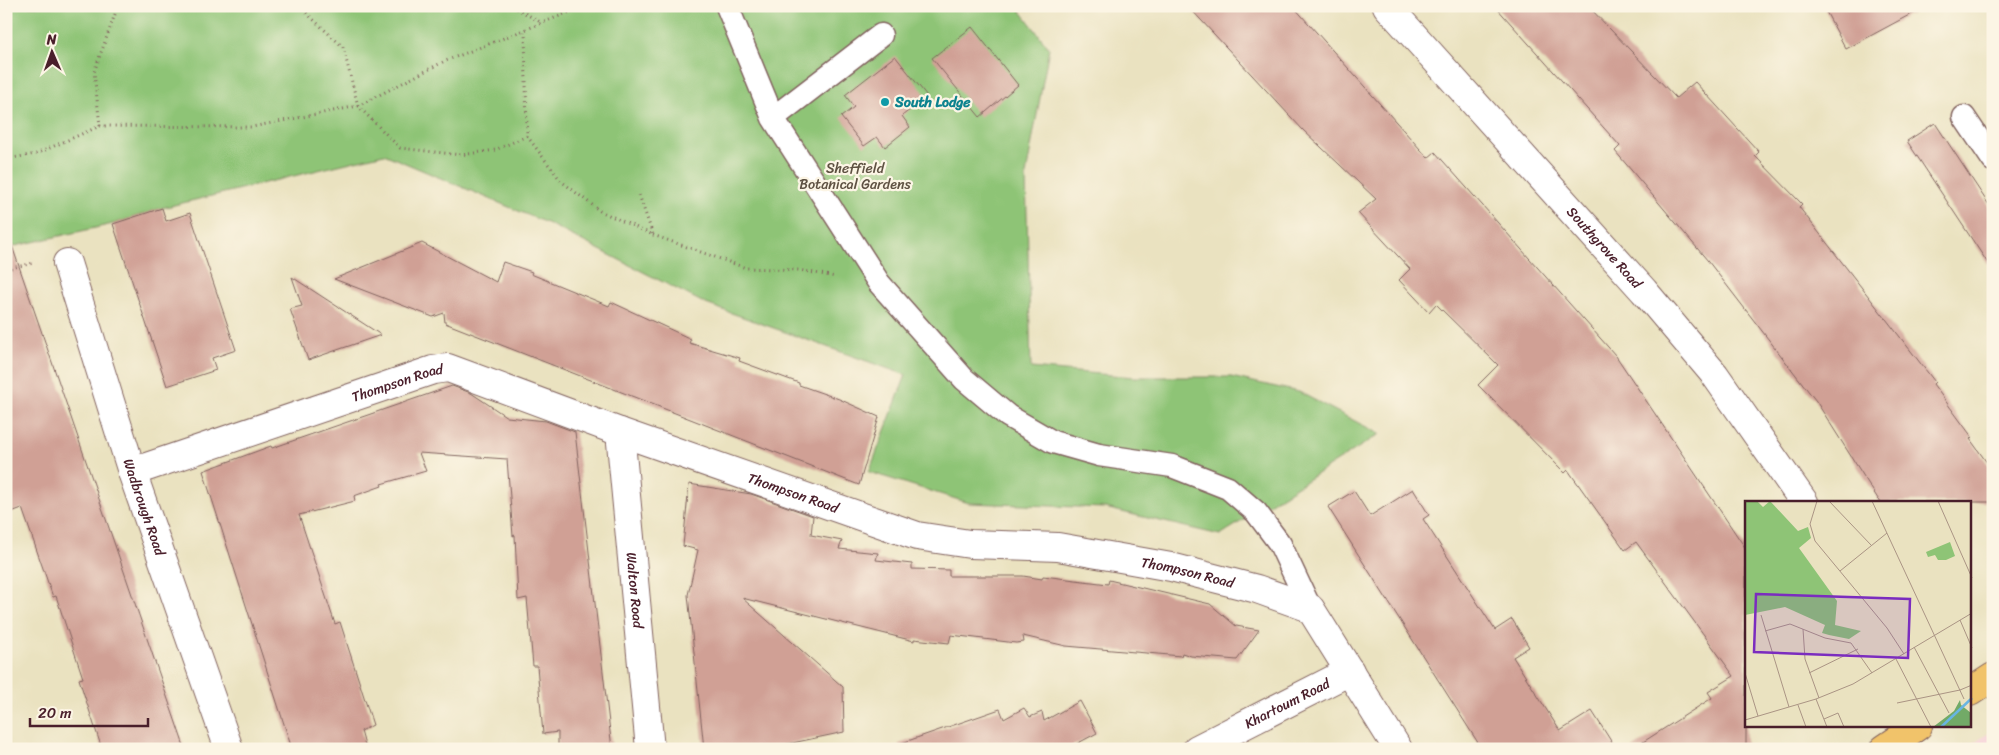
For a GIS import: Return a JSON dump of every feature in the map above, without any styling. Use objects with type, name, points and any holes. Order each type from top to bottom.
[{"type":"main road","points":[[1972,691],[1993,677]]},
{"type":"main road","points":[[1884,749],[1915,728]]},
{"type":"street","name":"Southgrove Road","points":[[1387,6],[1644,291],[1715,375],[1803,501]]},
{"type":"street","name":"Wadbrough Road","points":[[67,263],[132,472],[229,749]]},
{"type":"street","name":"Thompson Road","points":[[132,472],[424,373],[448,368],[620,432],[917,536],[970,544],[1058,548],[1172,567],[1257,589],[1310,608]]},
{"type":"street","name":"Walton Road","points":[[620,432],[650,749]]},
{"type":"street","points":[[1310,608],[1398,749]]},
{"type":"street","name":"Khartoum Road","points":[[1198,749],[1350,671]]},
{"type":"lane","points":[[727,6],[773,118],[879,283],[964,379],[1008,416],[1053,442],[1100,455],[1172,466],[1228,488],[1256,512],[1280,544],[1310,608]]},
{"type":"lane","points":[[773,118],[881,35]]},
{"type":"lane","points":[[1964,117],[1993,160]]},
{"type":"path","points":[[100,126],[94,72],[118,6]]},
{"type":"path","points":[[299,6],[343,47],[358,106],[400,148],[462,155],[494,150],[527,136]]},
{"type":"path","points":[[512,6],[543,23]]},
{"type":"path","points":[[6,159],[36,154],[100,126],[252,127],[358,106],[443,62],[585,6]]},
{"type":"path","points":[[525,31],[527,136],[561,181],[600,211],[653,235],[746,268],[799,270],[879,283]]},
{"type":"path","points":[[638,192],[653,235]]},
{"type":"shaded area","points":[[1993,731],[1993,749],[1964,749]]},
{"type":"green space","name":"Sheffield Botanical Gardens","points":[[6,6],[1017,6],[1049,48],[1026,175],[1031,368],[1134,377],[1231,377],[1299,392],[1380,434],[1220,535],[1105,508],[969,503],[869,472],[906,375],[706,304],[549,224],[384,154],[162,208],[113,224],[6,248]]},
{"type":"building","points":[[1188,6],[1293,6],[1428,158],[1435,152],[1616,356],[1745,548],[1746,749],[1632,749],[1712,698],[1708,692],[1734,676],[1636,542],[1625,550],[1568,470],[1565,473],[1478,385],[1498,365],[1436,304],[1429,312],[1399,280],[1410,269],[1358,213],[1376,199],[1303,130]]},
{"type":"building","points":[[1495,6],[1588,6],[1676,98],[1695,82],[1759,152],[1755,156],[1802,204],[1799,207],[1935,382],[1933,384],[1972,437],[1970,439],[1993,471],[1993,502],[1879,501],[1816,401],[1708,261],[1615,151],[1620,146]]},
{"type":"building","points":[[1823,6],[1926,6],[1846,49]]},
{"type":"building","points":[[972,27],[1018,85],[980,117],[932,58]]},
{"type":"building","name":"South Lodge","points":[[895,56],[927,96],[902,116],[910,127],[885,147],[877,137],[864,146],[841,117],[854,107],[845,95]]},
{"type":"building","points":[[1935,123],[1993,211],[1993,271],[1907,141]]},
{"type":"building","points":[[162,208],[166,221],[190,213],[236,350],[212,358],[216,370],[167,386],[113,224]]},
{"type":"building","points":[[6,243],[11,243],[185,749],[102,749],[79,679],[83,678],[56,596],[53,597],[22,508],[6,514]]},
{"type":"building","points":[[422,243],[496,282],[503,262],[532,272],[531,274],[609,306],[611,302],[691,339],[689,343],[740,358],[739,361],[839,399],[879,417],[859,485],[445,323],[444,313],[433,317],[334,279]]},
{"type":"building","points":[[292,277],[381,335],[308,360],[290,309],[302,306]]},
{"type":"building","points":[[452,386],[471,393],[507,417],[546,421],[575,432],[612,749],[558,749],[558,732],[543,734],[537,666],[533,666],[527,598],[518,600],[515,535],[513,536],[507,459],[419,453],[426,471],[381,484],[382,486],[354,496],[355,501],[299,515],[335,624],[340,622],[373,725],[361,731],[366,749],[292,749],[203,471],[271,446],[272,448]]},
{"type":"building","points":[[689,484],[751,494],[813,516],[811,535],[842,541],[839,549],[878,553],[876,560],[912,564],[912,569],[949,570],[949,576],[1023,576],[1042,579],[1043,576],[1108,584],[1109,580],[1210,604],[1236,626],[1259,630],[1237,660],[1191,656],[1182,653],[1181,656],[1066,646],[1023,636],[1024,642],[1016,643],[951,635],[949,643],[914,639],[914,641],[742,598],[843,687],[844,732],[764,749],[704,749],[688,595],[698,550],[683,546]]},
{"type":"building","points":[[1413,489],[1429,515],[1423,519],[1495,630],[1512,619],[1529,647],[1513,657],[1560,731],[1592,711],[1616,749],[1482,749],[1328,507],[1354,491],[1370,516]]},
{"type":"building","points":[[1080,701],[1097,733],[1067,749],[899,749],[899,744],[1000,709],[1004,719],[1024,708],[1030,717],[1042,712],[1044,721]]},
{"type":"place","name":"South Lodge","points":[[885,102]]}]
